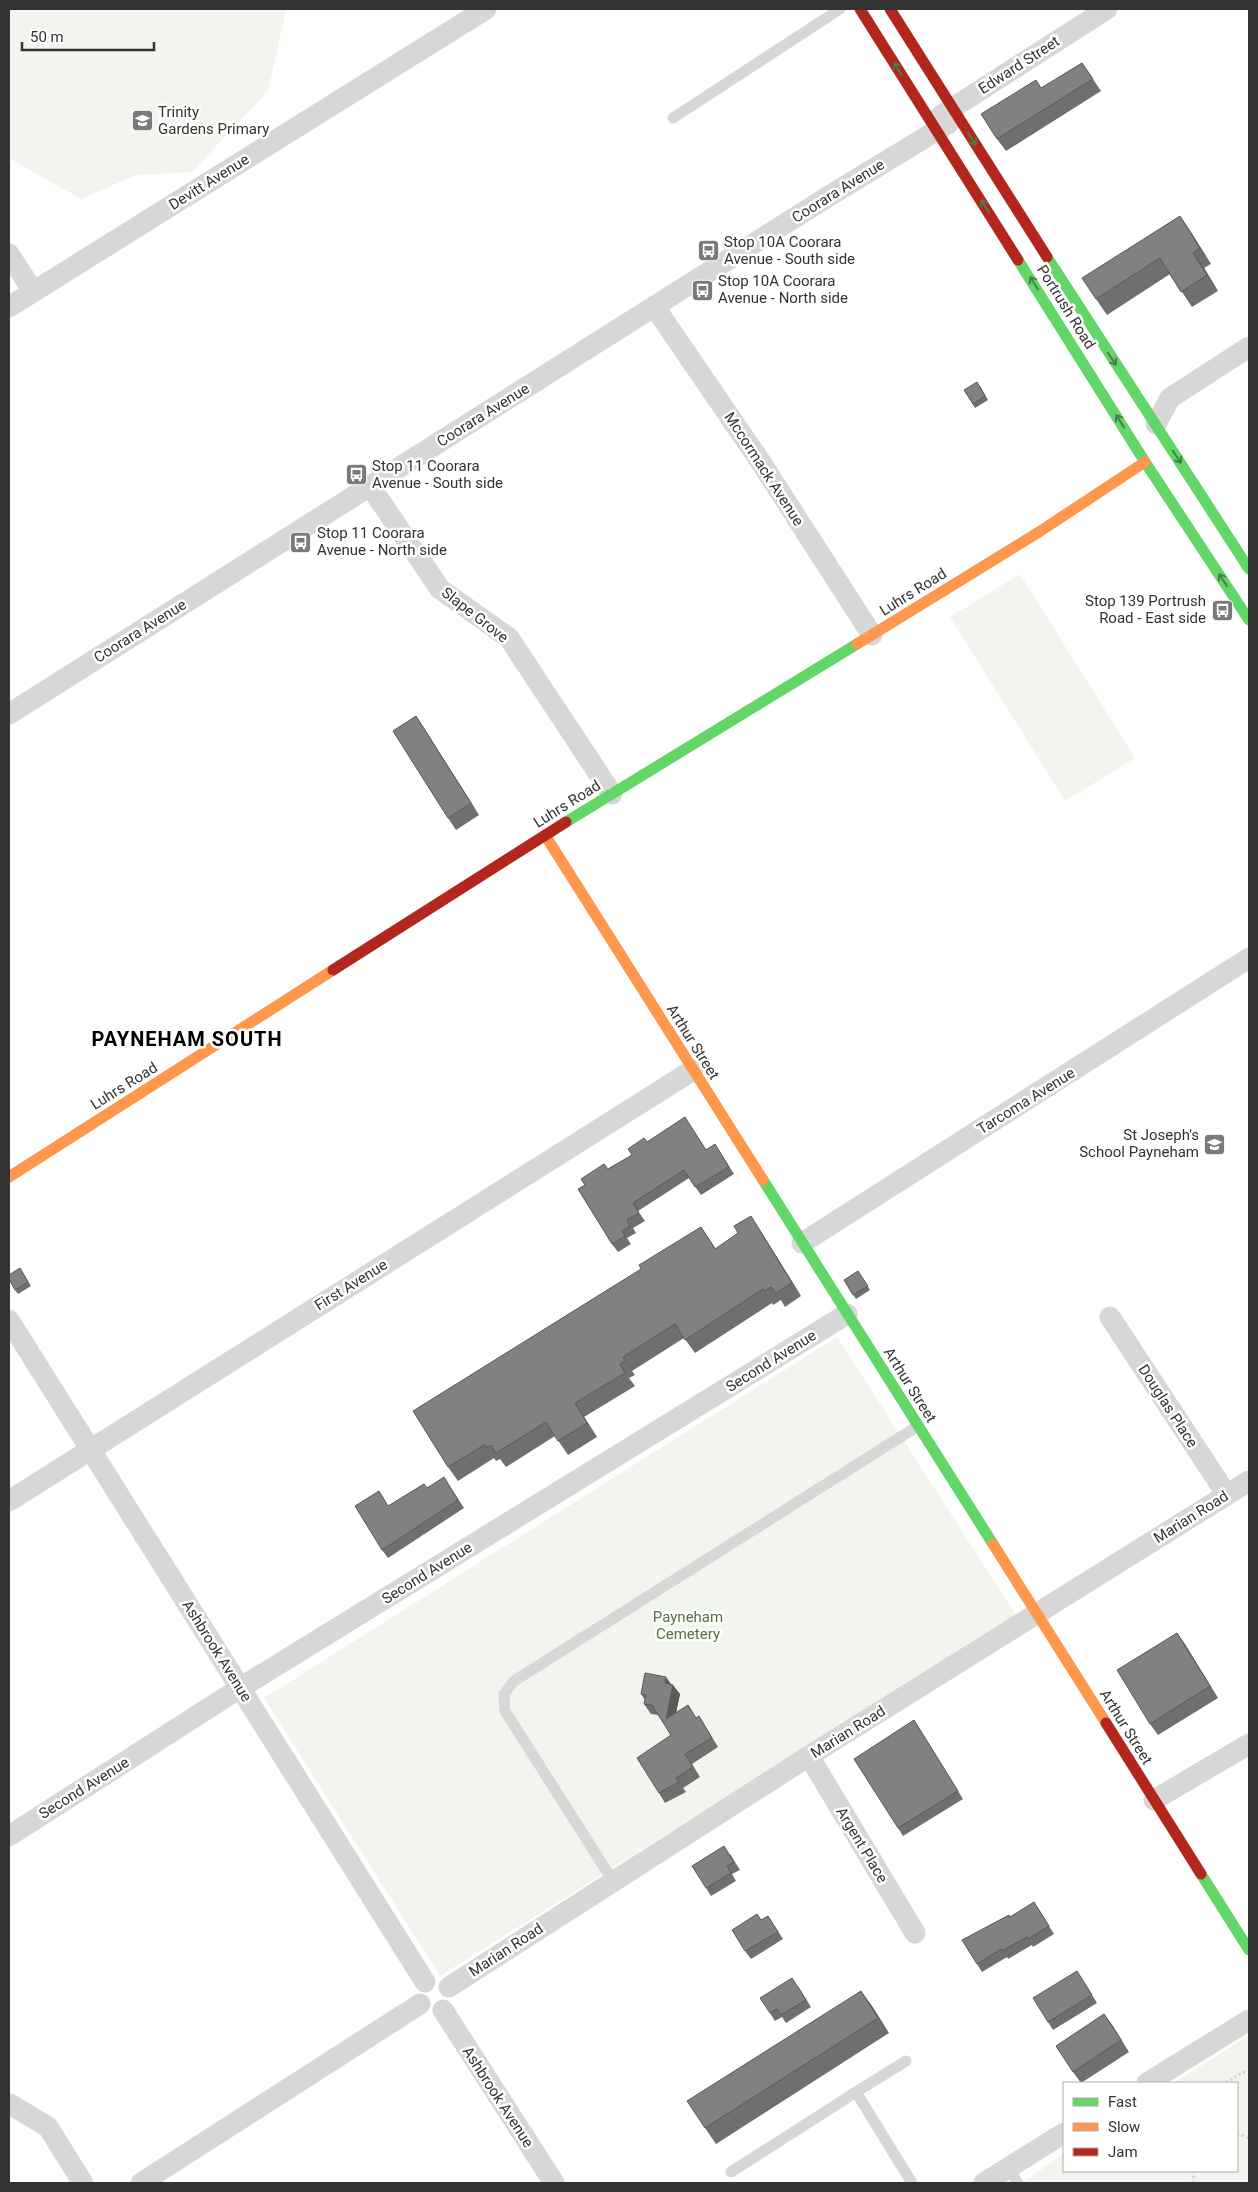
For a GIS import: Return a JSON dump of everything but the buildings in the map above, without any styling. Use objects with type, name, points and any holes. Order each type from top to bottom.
[{"type":"main road","name":"Portrush Road","points":[[860,9],[1145,462],[1249,620]]},
{"type":"main road","name":"Portrush Road","points":[[890,9],[1102,344],[1141,402]]},
{"type":"main road","points":[[1141,402],[1149,432],[1145,462],[1169,472],[1199,490]]},
{"type":"main road","points":[[1149,432],[1199,490],[1249,569]]},
{"type":"main road","name":"Luhrs Road","points":[[9,1177],[545,835],[1039,532],[1145,462]]},
{"type":"main road","name":"Arthur Street","points":[[545,835],[1249,1950]]},
{"type":"street","name":"Devitt Avenue","points":[[9,306],[486,9]]},
{"type":"street","name":"Edward Street","points":[[934,126],[1107,9]]},
{"type":"street","name":"Coorara Avenue","points":[[9,714],[654,306],[934,126]]},
{"type":"street","points":[[9,254],[33,292]]},
{"type":"street","name":"Mccormack Avenue","points":[[654,306],[760,461],[872,635]]},
{"type":"street","points":[[1149,432],[1170,398],[1249,347]]},
{"type":"street","points":[[1141,402],[1170,398]]},
{"type":"street","name":"Slape Grove","points":[[370,486],[440,589],[509,638],[596,774],[612,794]]},
{"type":"street","name":"Tarcoma Avenue","points":[[802,1243],[1249,958]]},
{"type":"street","name":"First Avenue","points":[[9,1501],[90,1448],[693,1070]]},
{"type":"street","name":"Second Avenue","points":[[9,1836],[240,1688],[847,1314]]},
{"type":"street","name":"Douglas Place","points":[[1110,1317],[1227,1495]]},
{"type":"street","name":"Ashbrook Avenue","points":[[9,1320],[425,1982]]},
{"type":"street","name":"Marian Road","points":[[449,1987],[809,1756],[1249,1481]]},
{"type":"street","points":[[1154,1800],[1249,1744]]},
{"type":"street","name":"Argent Place","points":[[809,1756],[915,1933]]},
{"type":"street","points":[[432,1979],[440,1980],[449,1987],[451,1998],[443,2010],[432,2012],[420,2004],[418,1990],[425,1982],[432,1979]]},
{"type":"street","points":[[140,2183],[420,2004]]},
{"type":"street","name":"Ashbrook Avenue","points":[[443,2010],[554,2183]]},
{"type":"street","points":[[1149,2082],[1249,2020]]},
{"type":"street","points":[[10,2104],[48,2127],[83,2183]]},
{"type":"street","points":[[984,2183],[1013,2175],[1063,2135]]},
{"type":"lane","points":[[673,118],[840,9]]},
{"type":"lane","points":[[613,1882],[505,1711],[504,1694],[514,1681],[918,1426]]},
{"type":"lane","points":[[730,2172],[906,2061]]},
{"type":"lane","points":[[856,2092],[912,2183]]},
{"type":"path","points":[[1228,2082],[1241,2073],[1249,2071]]},
{"type":"green space","name":"Trinity Gardens Primary","points":[[9,9],[286,9],[268,91],[192,172],[136,175],[81,199],[9,158]]},
{"type":"green space","points":[[1020,574],[1135,758],[1065,801],[950,617]]},
{"type":"green space","name":"Payneham Cemetery","points":[[837,1337],[1016,1615],[440,1976],[264,1698]]},
{"type":"green space","points":[[1249,2035],[1249,2183],[1022,2183],[1063,2155],[1063,2172],[1238,2172],[1238,2082],[1176,2082]]},
{"type":"traffic: fast","points":[[1047,257],[1249,569]]},
{"type":"traffic: fast","points":[[1018,260],[1145,462],[1249,620]]},
{"type":"traffic: fast","points":[[566,822],[857,644]]},
{"type":"traffic: fast","points":[[763,1180],[993,1544]]},
{"type":"traffic: fast","points":[[1201,1874],[1249,1950]]},
{"type":"traffic: slow","points":[[857,644],[1039,532],[1145,462]]},
{"type":"traffic: slow","points":[[545,835],[763,1180]]},
{"type":"traffic: slow","points":[[9,1177],[333,970]]},
{"type":"traffic: slow","points":[[993,1544],[1106,1723]]},
{"type":"traffic: jam","points":[[860,9],[1018,260]]},
{"type":"traffic: jam","points":[[890,9],[1047,257]]},
{"type":"traffic: jam","points":[[333,970],[566,822]]},
{"type":"traffic: jam","points":[[1106,1723],[1201,1874]]},
{"type":"place","name":"Trinity Gardens Primary","points":[[142,121]]},
{"type":"place","name":"Stop 10A Coorara Avenue - South side","points":[[708,251]]},
{"type":"place","name":"Stop 10A Coorara Avenue - North side","points":[[702,290]]},
{"type":"place","name":"Stop 11 Coorara Avenue - South side","points":[[356,475]]},
{"type":"place","name":"Stop 11 Coorara Avenue - North side","points":[[301,542]]},
{"type":"place","name":"Stop 139 Portrush Road - East side","points":[[1222,610]]},
{"type":"place","name":"St Joseph's School Payneham","points":[[1215,1144]]},
{"type":"district","name":"PAYNEHAM SOUTH","points":[[187,1039]]}]
